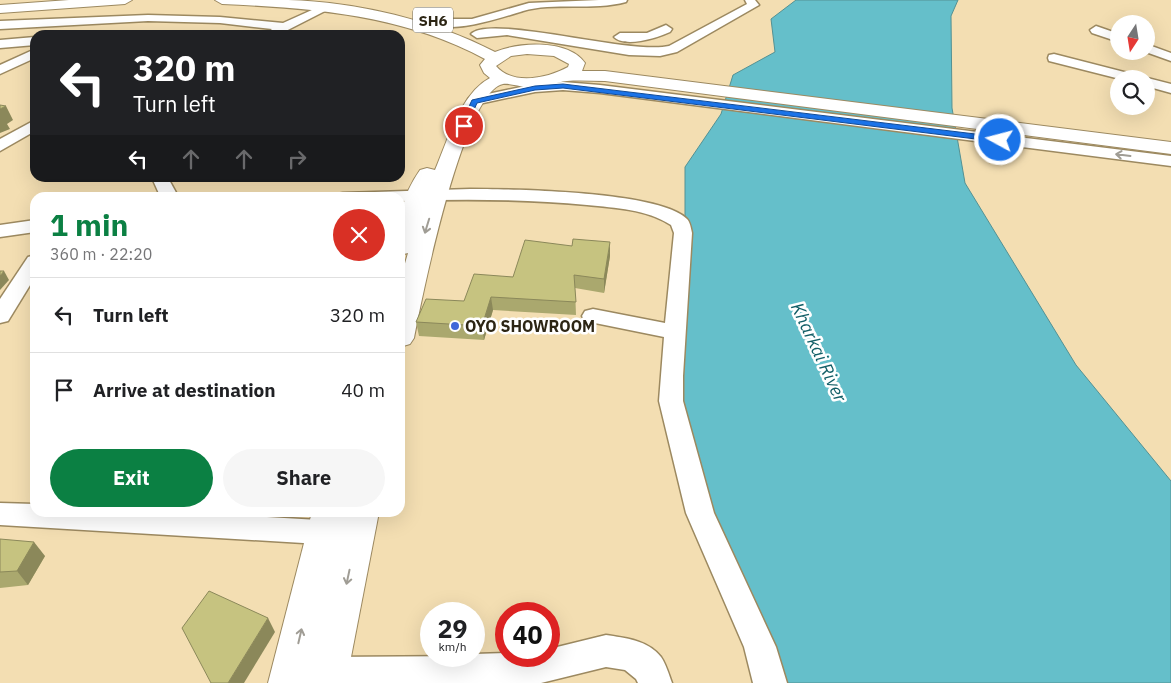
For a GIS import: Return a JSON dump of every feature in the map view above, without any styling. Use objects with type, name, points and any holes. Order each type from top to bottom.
[{"type":"main road","points":[[0,9],[125,0]]},
{"type":"main road","name":"SH6","points":[[222,0],[286,3],[393,20],[455,38],[489,67]]},
{"type":"main road","name":"SH6","points":[[341,0],[367,4],[474,29],[522,50]]},
{"type":"main road","points":[[474,29],[455,38],[467,54],[489,67],[532,82],[565,76],[606,76],[688,90],[1171,148]]},
{"type":"main road","points":[[405,238],[427,194],[474,79],[506,53],[541,49],[558,52],[571,56],[577,63],[688,90]]},
{"type":"main road","points":[[565,76],[575,70],[577,63]]},
{"type":"main road","points":[[405,315],[416,265],[427,194],[442,177],[474,102],[486,87],[489,67]]},
{"type":"main road","points":[[1061,135],[1171,140]]},
{"type":"main road","points":[[326,678],[343,523]]},
{"type":"main road","points":[[289,683],[343,523]]},
{"type":"street","points":[[474,29],[540,5],[607,3],[622,0]]},
{"type":"street","points":[[519,12],[615,6],[634,0]]},
{"type":"street","points":[[474,29],[629,51],[660,52],[674,49],[726,21],[755,1]]},
{"type":"street","points":[[34,6],[45,13],[53,22],[52,30]]},
{"type":"street","points":[[280,30],[323,8]]},
{"type":"street","points":[[0,25],[130,18],[192,19],[286,27]]},
{"type":"street","points":[[498,31],[515,26],[533,26],[640,38],[649,37],[666,29]]},
{"type":"street","points":[[1096,30],[1110,35]]},
{"type":"street","points":[[0,44],[30,41]]},
{"type":"street","points":[[1155,51],[1171,57]]},
{"type":"street","points":[[0,70],[30,55]]},
{"type":"street","points":[[1054,58],[1110,72]]},
{"type":"street","points":[[1155,85],[1171,89]]},
{"type":"street","points":[[474,102],[535,88],[563,86],[688,90]]},
{"type":"street","points":[[0,146],[30,128]]},
{"type":"street","points":[[1061,135],[1171,161]]},
{"type":"street","points":[[405,195],[463,193],[534,195],[638,206],[669,214],[680,222],[683,233],[670,376],[671,401],[677,430],[700,512],[760,647],[770,683]]},
{"type":"street","points":[[0,231],[30,227]]},
{"type":"street","points":[[0,316],[30,269]]},
{"type":"street","points":[[593,316],[674,332]]},
{"type":"street","points":[[151,517],[343,523]]},
{"type":"street","points":[[326,678],[541,667],[606,651],[632,655],[649,668],[655,683]]},
{"type":"water","name":"Kharkai River","points":[[796,0],[958,0],[951,16],[952,108],[965,183],[1076,365],[1171,481],[1171,683],[755,683],[676,402],[685,236],[685,167],[721,114],[733,75],[775,52],[771,19]]},
{"type":"building","points":[[573,239],[610,242],[604,279],[574,275],[576,302],[491,297],[482,326],[416,322],[426,299],[464,301],[474,274],[513,277],[525,240],[572,246]]},
{"type":"building","points":[[0,539],[34,542],[17,571],[0,572]]},
{"type":"building","points":[[209,591],[268,618],[228,683],[211,683],[182,628]]},
{"type":"place","name":"OYO SHOWROOM","points":[[455,326]]},
{"type":"route","points":[[464,126],[474,102],[535,88],[563,86],[600,89],[1000,140]]}]
